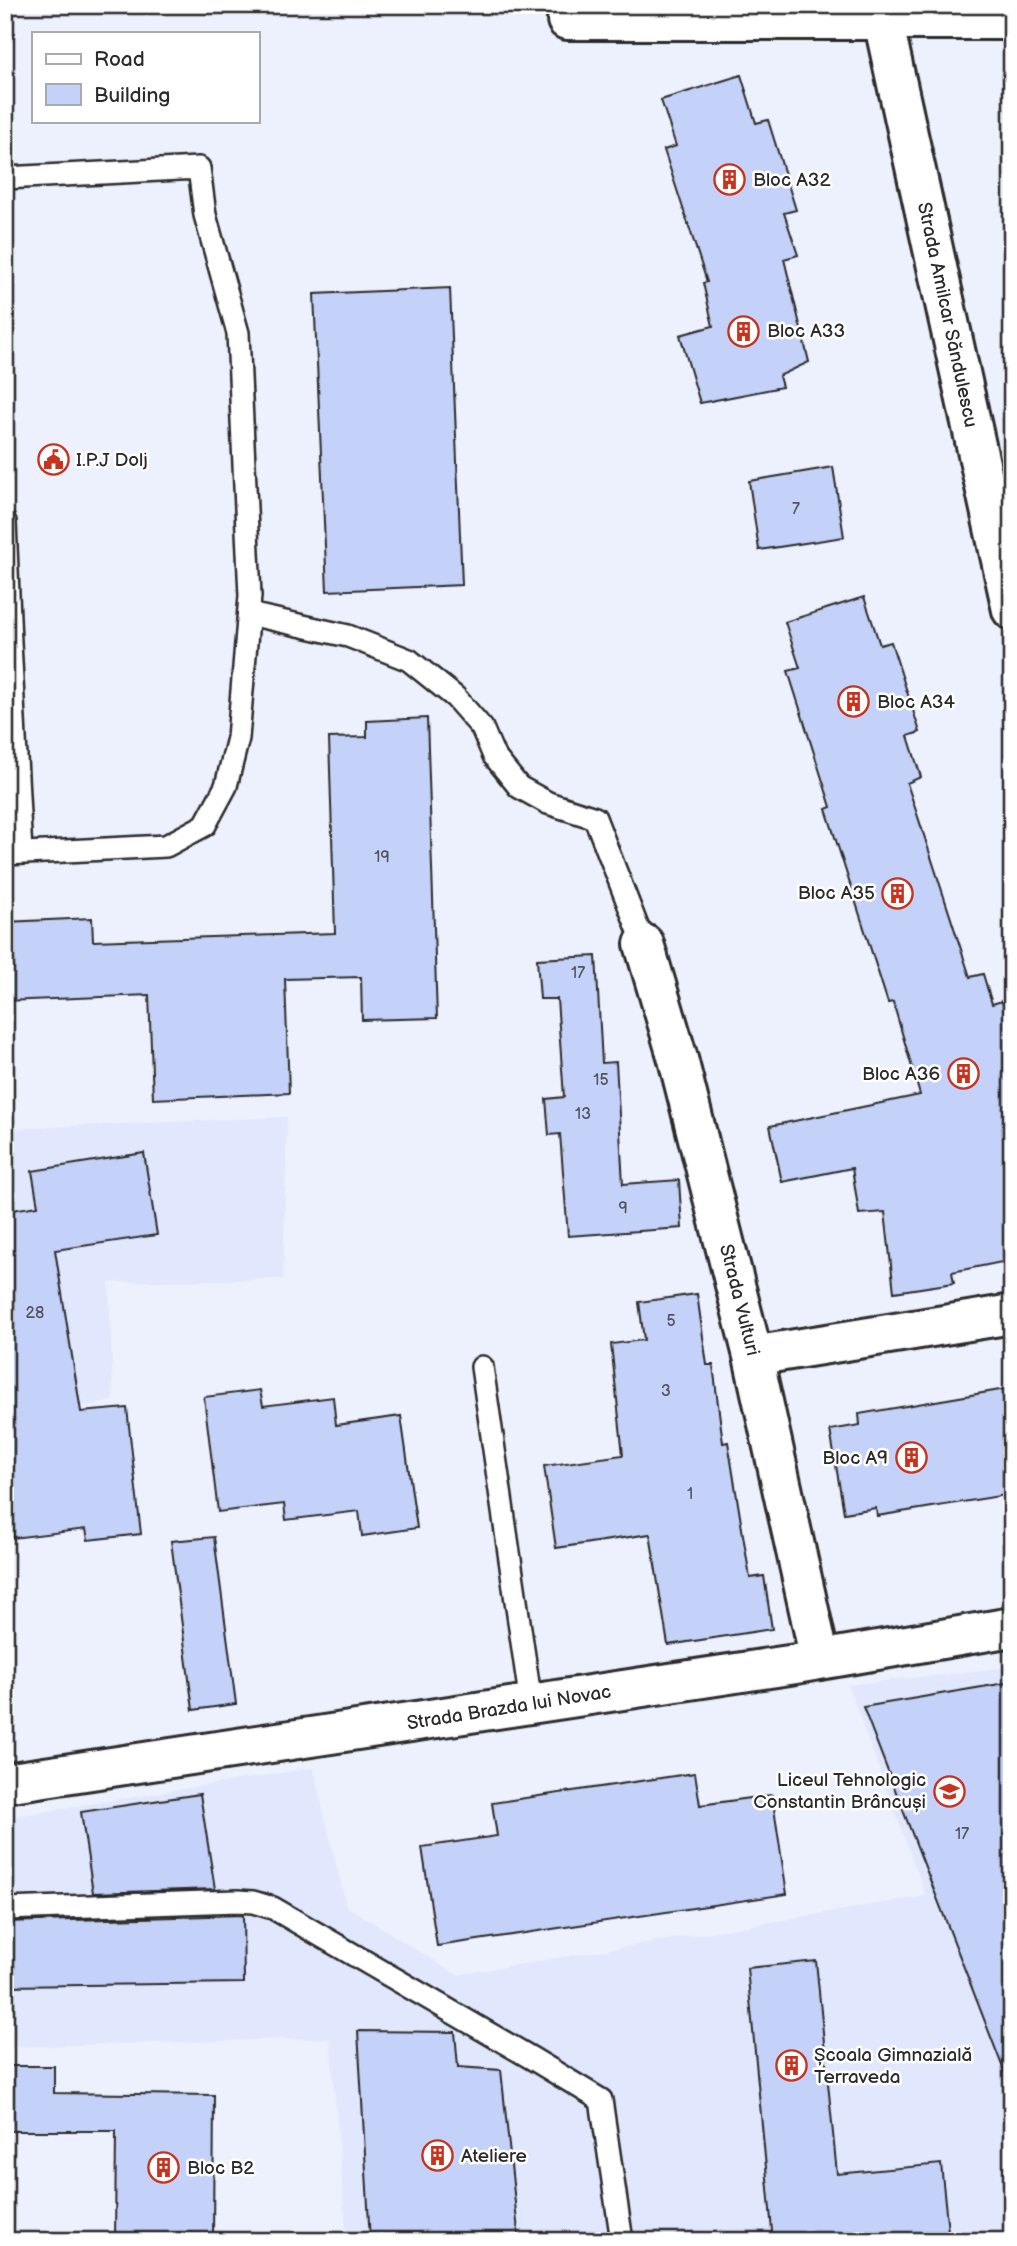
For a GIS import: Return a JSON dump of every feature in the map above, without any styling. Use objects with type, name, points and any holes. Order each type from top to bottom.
[{"type":"street","points":[[566,20],[800,13],[883,20],[1012,20]]},
{"type":"street","name":"Strada Amilcar Săndulescu","points":[[883,20],[1012,610]]},
{"type":"street","name":"Strada Vulturi","points":[[644,944],[678,1059],[753,1356],[820,1660]]},
{"type":"street","points":[[753,1356],[1012,1314]]},
{"type":"street","name":"Strada Brazda lui Novac","points":[[5,1783],[820,1660],[1012,1628]]},
{"type":"lane","points":[[5,178],[199,168],[205,215],[238,333],[250,596],[238,738],[226,786],[205,825],[166,846],[13,853],[5,522]]},
{"type":"lane","points":[[249,614],[348,636],[409,660],[455,697],[482,728],[494,756],[519,787],[548,803],[595,818],[644,944]]},
{"type":"lane","points":[[482,1367],[531,1704]]},
{"type":"lane","points":[[5,1909],[237,1900],[273,1908],[601,2100],[622,2241]]},
{"type":"shaded area","points":[[287,1117],[283,1279],[109,1282],[113,1401],[5,1419],[5,1129]]},
{"type":"shaded area","points":[[1012,1667],[1012,2241],[347,2241],[330,2038],[5,2047],[5,1818],[313,1768],[346,1906],[457,1975],[926,1896],[848,1685]]},
{"type":"building","points":[[741,75],[756,123],[768,120],[796,210],[784,213],[798,255],[784,259],[809,362],[779,376],[782,387],[700,403],[680,335],[713,326],[703,283],[707,282],[664,150],[676,146],[661,100]]},
{"type":"building","points":[[450,288],[462,585],[327,591],[314,294]]},
{"type":"building","points":[[833,467],[844,537],[759,550],[749,481]]},
{"type":"building","points":[[864,597],[880,645],[891,642],[920,732],[908,736],[921,777],[907,783],[970,977],[983,974],[992,1004],[1002,1001],[1012,1036],[1012,1260],[952,1272],[954,1283],[894,1292],[885,1212],[859,1214],[852,1168],[782,1182],[770,1126],[920,1095],[893,1002],[888,1003],[826,809],[831,807],[788,671],[800,668],[785,622]]},
{"type":"building","points":[[427,718],[437,1018],[362,1020],[361,977],[285,979],[289,1093],[153,1099],[149,995],[5,1001],[5,922],[92,918],[93,941],[335,933],[329,738],[367,737],[367,721]]},
{"type":"building","points":[[596,956],[602,1063],[616,1062],[623,1184],[679,1180],[682,1228],[568,1236],[560,1134],[549,1135],[546,1099],[564,1097],[557,999],[540,999],[537,959]]},
{"type":"building","points":[[144,1153],[157,1235],[55,1250],[81,1412],[127,1408],[141,1534],[88,1540],[86,1529],[13,1538],[5,1466],[5,1211],[38,1206],[32,1171]]},
{"type":"building","points":[[697,1294],[707,1365],[713,1365],[723,1443],[728,1442],[750,1578],[764,1576],[772,1629],[668,1645],[650,1534],[556,1548],[544,1466],[623,1455],[611,1344],[644,1340],[639,1302]]},
{"type":"building","name":"Bloc A9","points":[[1012,1388],[1012,1494],[877,1516],[876,1508],[844,1513],[830,1430],[860,1425],[859,1414]]},
{"type":"building","points":[[260,1390],[263,1406],[333,1397],[336,1425],[401,1416],[417,1528],[362,1536],[359,1511],[286,1520],[284,1504],[218,1512],[204,1397]]},
{"type":"building","points":[[214,1537],[236,1704],[193,1710],[171,1541]]},
{"type":"building","name":"Liceul Tehnologic Constantin Brâncuși","points":[[1012,1682],[1012,2081],[1008,2081],[863,1707]]},
{"type":"building","points":[[695,1773],[700,1805],[772,1795],[787,1894],[437,1946],[422,1847],[497,1836],[492,1803]]},
{"type":"building","points":[[200,1794],[215,1889],[93,1893],[81,1812]]},
{"type":"building","points":[[243,1915],[244,1983],[5,1986],[5,1922]]},
{"type":"building","name":"Școala Gimnazială Terraveda","points":[[816,1961],[837,2174],[941,2164],[949,2241],[773,2241],[747,1968]]},
{"type":"building","name":"Ateliere","points":[[358,2031],[455,2032],[458,2067],[501,2070],[519,2241],[370,2241]]},
{"type":"building","name":"Bloc B2","points":[[5,2066],[54,2066],[54,2093],[214,2095],[213,2241],[115,2241],[116,2131],[5,2131]]},
{"type":"place","name":"Bloc A32","points":[[730,180]]},
{"type":"place","name":"Bloc A33","points":[[744,331]]},
{"type":"place","name":"I.P.J Dolj","points":[[53,460]]},
{"type":"place","name":"Bloc A34","points":[[854,702]]},
{"type":"place","name":"Bloc A35","points":[[898,893]]},
{"type":"place","name":"Bloc A36","points":[[963,1074]]},
{"type":"place","name":"Bloc A9","points":[[911,1458]]},
{"type":"place","name":"Liceul Tehnologic Constantin Brâncuși","points":[[949,1791]]},
{"type":"place","name":"Școala Gimnazială Terraveda","points":[[791,2066]]},
{"type":"place","name":"Ateliere","points":[[438,2156]]},
{"type":"place","name":"Bloc B2","points":[[164,2168]]}]
